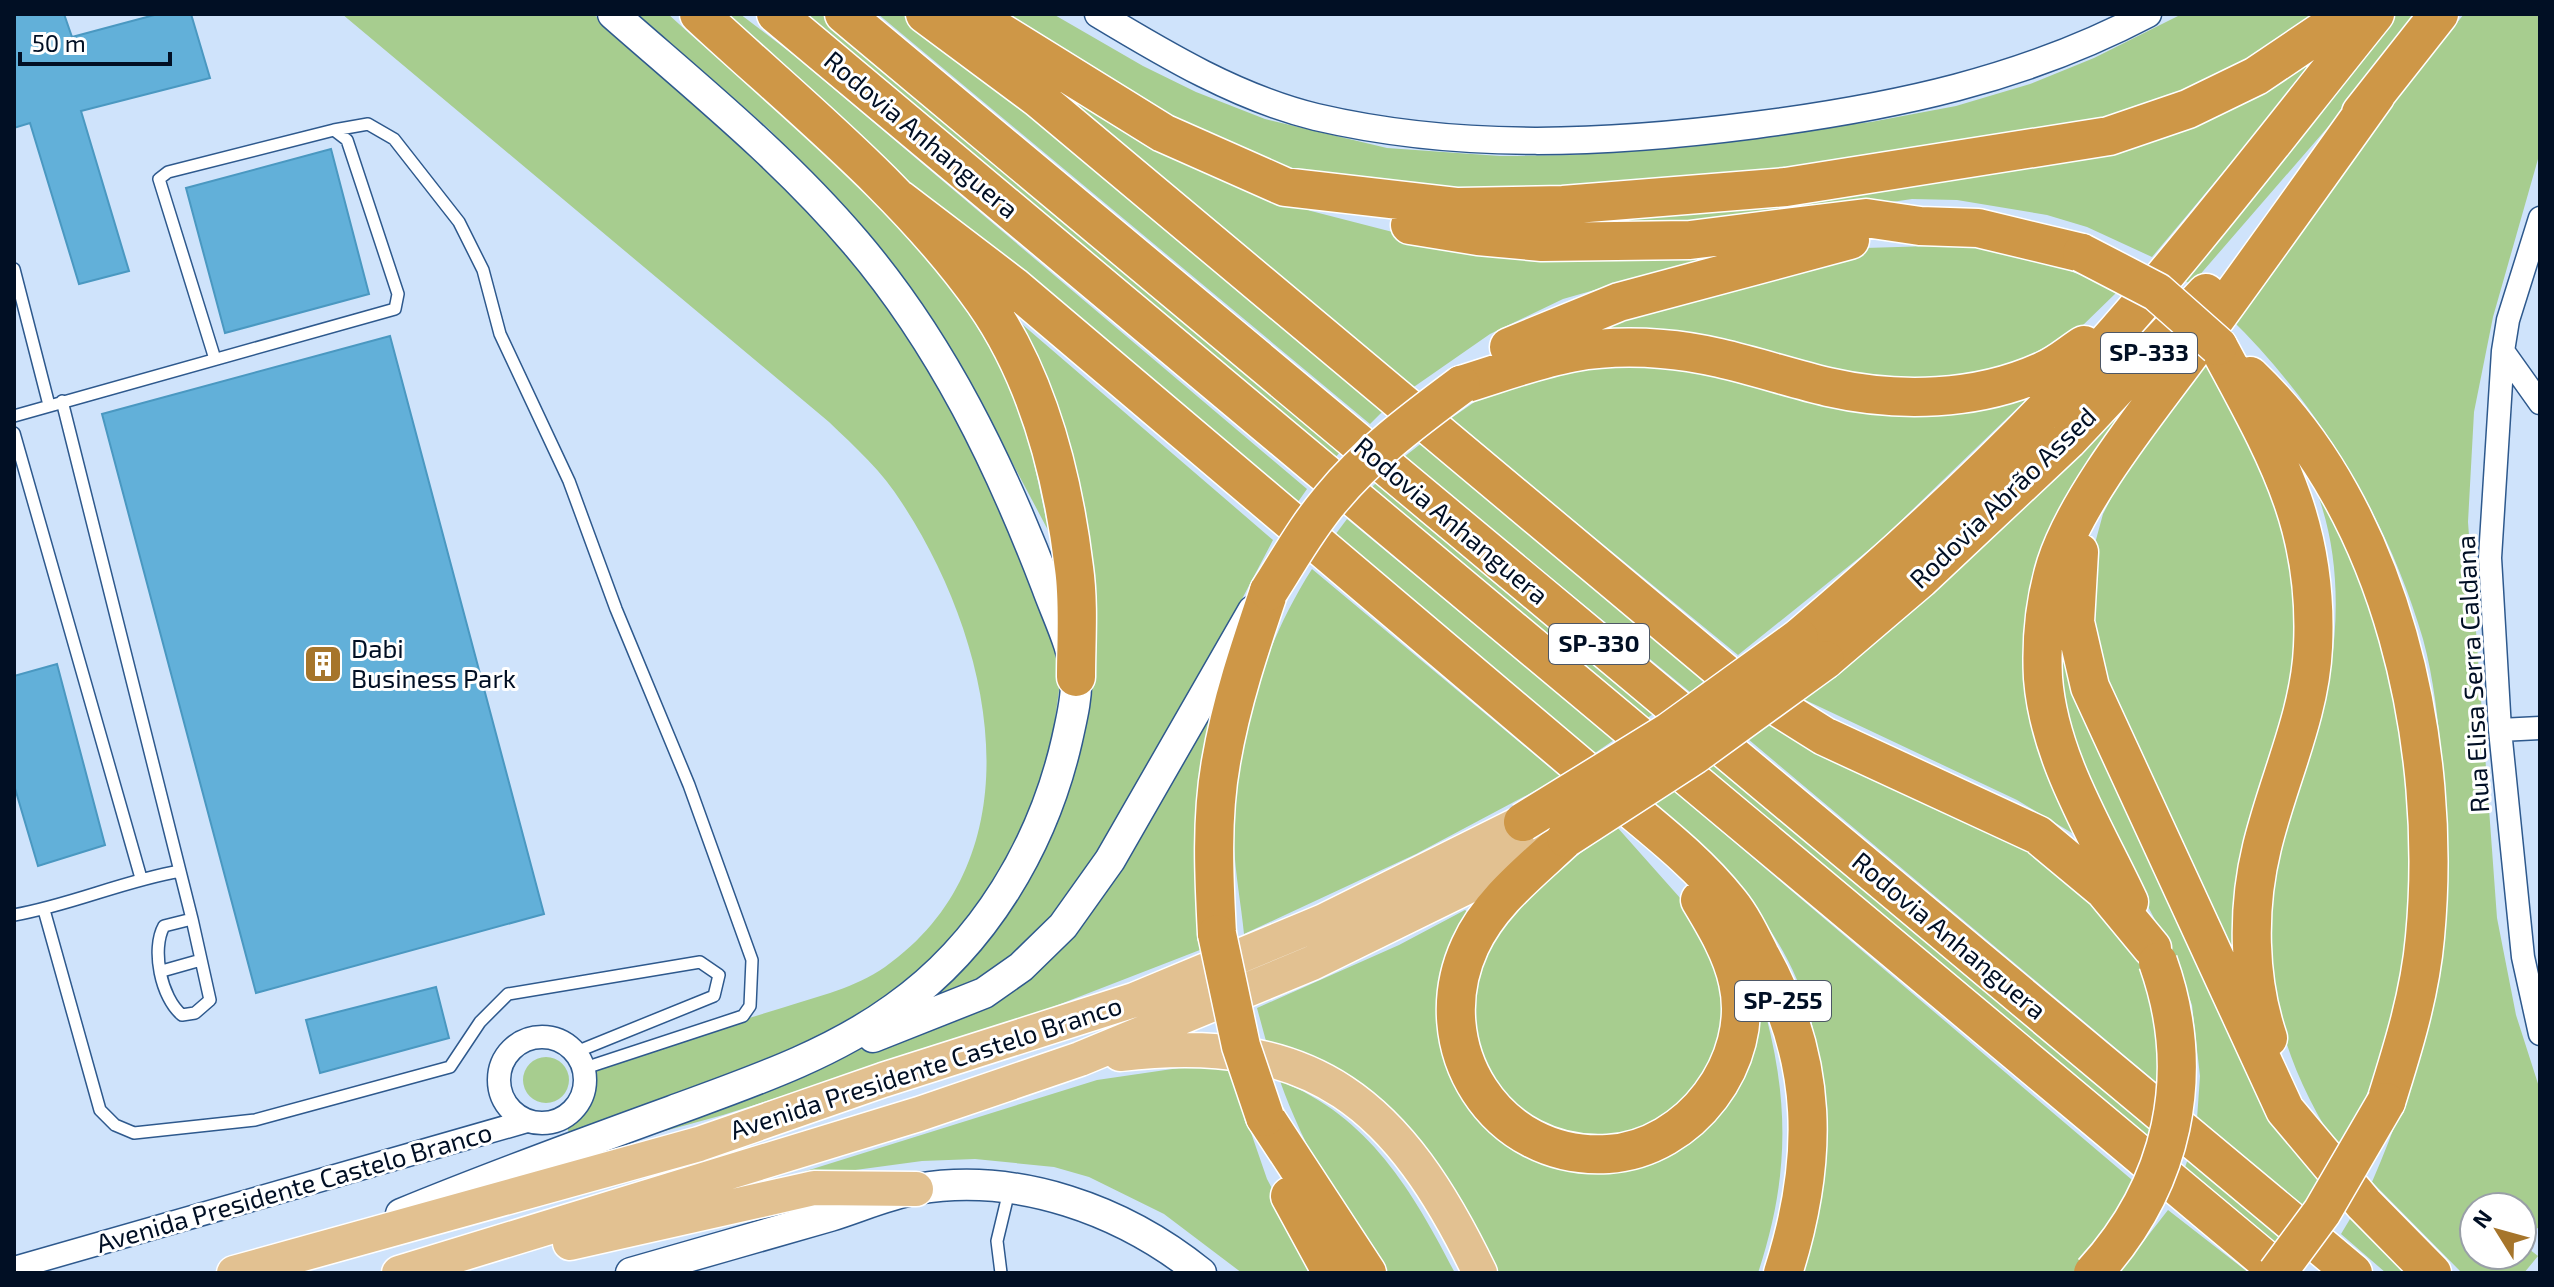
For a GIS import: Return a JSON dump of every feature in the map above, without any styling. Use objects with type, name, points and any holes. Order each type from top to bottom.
[{"type":"highway","points":[[699,14],[899,199],[1013,286],[1608,790]]},
{"type":"highway","name":"Rodovia Anhanguera","points":[[776,14],[2279,1273]]},
{"type":"highway","name":"Rodovia Anhanguera","points":[[844,14],[2353,1273]]},
{"type":"highway","points":[[925,14],[1038,98],[1727,675],[1824,736],[2038,835],[2104,890],[2155,955]]},
{"type":"highway","points":[[971,14],[1163,133],[1285,187],[1354,212],[1416,226],[1542,242],[1690,240],[1866,218],[1920,226],[1978,228],[2082,253],[2157,292],[2276,400],[2307,441],[2346,505],[2376,568],[2419,730],[2428,829],[2425,940],[2407,1034],[2386,1102],[2348,1193],[2296,1273]]},
{"type":"highway","points":[[1285,187],[1458,207],[1563,205],[1786,187],[2025,151],[2109,136],[2198,104],[2256,76],[2348,14]]},
{"type":"highway","name":"Rodovia Abrão Assed","points":[[1608,790],[1698,897],[1724,945],[1738,982],[1740,1001],[1731,1062],[1710,1097],[1673,1132],[1636,1148],[1609,1154],[1557,1147],[1539,1141],[1508,1122],[1485,1099],[1473,1081],[1464,1064],[1455,1029],[1459,977],[1478,929],[1504,896],[1566,838],[1694,755],[1812,649],[1890,560],[1978,478],[2136,310],[2375,14]]},
{"type":"highway","name":"Rodovia Abrão Assed","points":[[1523,822],[1812,649],[1941,561],[2068,440],[2227,271],[2376,95],[2439,14]]},
{"type":"highway","points":[[2093,1273],[2137,1217],[2156,1179],[2175,1117],[2177,1033],[2171,998],[2155,955],[2061,757],[2043,679],[2045,620],[2057,563],[2080,515],[2102,480],[2376,95]]},
{"type":"highway","points":[[899,199],[984,302],[1015,355],[1040,416],[1059,481],[1075,572],[1076,677]]},
{"type":"highway","points":[[1332,1273],[1304,1226],[1283,1179],[1226,985],[1215,890],[1220,765],[1239,686],[1269,591],[1314,522],[1350,477],[1407,425],[1514,344],[1619,302],[1827,245],[1920,226]]},
{"type":"highway","points":[[1461,385],[1560,352],[1633,347],[1700,354],[1865,394],[1901,398],[1941,396],[1980,391],[2045,371],[2136,310]]},
{"type":"highway","points":[[2218,346],[2284,470],[2300,516],[2309,560],[2314,604],[2308,683],[2262,847],[2254,885],[2253,932],[2262,1020],[2285,1083],[2326,1160]]},
{"type":"highway","points":[[2102,480],[2081,545],[2074,583],[2075,622],[2090,687],[2285,1110],[2326,1160],[2432,1273]]},
{"type":"highway","name":"SP-255","points":[[1608,790],[1698,867],[1731,905],[1766,964],[1792,1024],[1806,1089],[1809,1149],[1803,1202],[1783,1273]]},
{"type":"highway","points":[[2279,1273],[2322,1212],[2386,1102]]},
{"type":"highway","points":[[1265,1117],[1367,1273]]},
{"type":"main road","points":[[613,14],[809,192],[891,287],[966,404],[1001,476],[1059,618],[1076,677]]},
{"type":"main road","points":[[779,1071],[966,1002],[1003,981],[1040,949],[1063,926],[1110,860],[1244,621],[1269,591]]},
{"type":"main road","name":"Avenida Presidente Castelo Branco","points":[[307,1253],[483,1181],[779,1071],[894,1009],[946,965],[1014,878],[1046,811],[1067,739],[1076,677]]},
{"type":"main road","name":"Avenida Presidente Castelo Branco","points":[[234,1273],[699,1144],[883,1080],[1134,1000],[1351,908],[1523,822]]},
{"type":"main road","name":"Avenida Presidente Castelo Branco","points":[[399,1273],[919,1114],[1080,1059],[1337,952],[1566,838]]},
{"type":"main road","points":[[1080,1059],[1181,1048],[1213,1049],[1270,1058],[1316,1074],[1365,1107],[1413,1156],[1453,1217],[1480,1273]]},
{"type":"main road","points":[[443,1261],[555,1246],[814,1188],[916,1189],[966,1185],[1009,1190],[1092,1207],[1151,1236],[1201,1273]]},
{"type":"main road","points":[[631,1273],[916,1189]]},
{"type":"street","points":[[1098,14],[1173,59],[1239,89],[1315,116],[1465,141],[1576,143],[1689,133],[1843,113],[1984,83],[2103,38],[2148,14]]},
{"type":"street","name":"Rua Elisa Serra Caldana","points":[[2540,218],[2508,320],[2503,351],[2490,558],[2500,730],[2523,957],[2540,1034]]},
{"type":"street","points":[[2503,351],[2540,403]]},
{"type":"street","points":[[2500,730],[2540,728]]},
{"type":"street","points":[[537,1037],[565,1043],[580,1060],[584,1092],[568,1115],[555,1122],[527,1121],[505,1103],[500,1090],[503,1061],[523,1041],[537,1037]]},
{"type":"street","name":"Avenida Presidente Castelo Branco","points":[[14,1268],[527,1121]]},
{"type":"lane","points":[[215,359],[159,179],[168,172],[368,124],[394,139],[459,222],[483,270],[500,334],[569,481],[616,609],[689,785],[752,960],[750,1006],[743,1016],[580,1060]]},
{"type":"lane","points":[[14,416],[395,309],[398,294],[347,140],[334,130]]},
{"type":"lane","points":[[14,269],[56,403],[192,919],[210,1000],[195,1013],[182,1015],[173,1008],[162,971],[158,937],[164,926],[192,919]]},
{"type":"lane","points":[[14,433],[141,878]]},
{"type":"lane","points":[[14,915],[44,910],[141,878],[180,871]]},
{"type":"lane","points":[[44,910],[100,1110],[115,1125],[134,1133],[255,1120],[450,1067],[480,1022],[508,994],[700,962],[719,975],[714,996],[580,1060]]},
{"type":"lane","points":[[162,971],[201,960]]},
{"type":"lane","points":[[1001,1273],[997,1241],[1009,1190]]},
{"type":"green space","points":[[342,14],[593,14],[745,147],[852,260],[947,398],[991,478],[1059,648],[1060,683],[1045,792],[995,892],[922,978],[790,1053],[569,1134],[566,1120],[587,1099],[595,1070],[665,1044],[862,981],[885,967],[934,921],[967,867],[983,808],[986,745],[978,681],[959,618],[934,558],[902,503],[868,460],[829,422]]},
{"type":"green space","points":[[637,14],[668,14],[860,187],[947,284],[983,337],[1019,408],[1049,532],[962,368],[915,299],[834,199],[769,129]]},
{"type":"green space","points":[[720,14],[740,14],[795,56],[1307,489],[1293,509],[888,164]]},
{"type":"green space","points":[[796,14],[829,14],[1344,448],[1331,462]]},
{"type":"green space","points":[[878,14],[910,14],[1385,409],[1370,424]]},
{"type":"green space","points":[[987,14],[1053,14],[1143,66],[1196,92],[1265,119],[1387,148],[1500,156],[1573,155],[1871,122],[1956,106],[2030,84],[2094,58],[2182,14],[2328,14],[2214,86],[2036,138],[1521,199],[1309,174],[1257,158],[1207,138]]},
{"type":"green space","points":[[2394,14],[2420,14],[2347,105],[2191,285],[2178,275],[2333,93]]},
{"type":"green space","points":[[2464,14],[2540,14],[2540,152],[2493,317],[2474,412],[2468,522],[2497,918],[2516,1015],[2540,1090],[2540,1229],[2538,1191],[2458,1191],[2458,1269],[2372,1182],[2393,1132],[2419,1054],[2442,952],[2446,906],[2446,812],[2439,732],[2423,639],[2390,550],[2347,466],[2293,388],[2229,317],[2278,246]]},
{"type":"green space","points":[[2328,47],[2152,257],[2087,227],[2047,215],[1957,200],[1912,199],[1831,211],[1667,226],[1492,222],[1984,169]]},
{"type":"green space","points":[[1060,91],[1260,192],[1311,211],[1416,238],[1738,249],[1563,299],[1490,334],[1408,391]]},
{"type":"green space","points":[[1964,245],[2043,261],[2117,292],[2080,328],[2027,357],[1989,372],[1921,386],[1571,333],[1865,248]]},
{"type":"green space","points":[[994,300],[1273,540],[1193,692],[1092,866],[1049,923],[995,970],[919,1008],[975,948],[1091,666]]},
{"type":"green space","points":[[2199,353],[2223,380],[2280,482],[2303,630],[2241,979],[2089,650],[2094,547],[2103,514],[2123,475]]},
{"type":"green space","points":[[1623,356],[1837,397],[2037,389],[1880,541],[1738,655],[1450,419],[1489,392]]},
{"type":"green space","points":[[2152,378],[2039,592],[2087,842],[2017,800],[1803,699],[1993,538]]},
{"type":"green space","points":[[1423,442],[1708,678],[1690,692],[1404,457]]},
{"type":"green space","points":[[1382,477],[1659,710],[1643,721],[1366,493]]},
{"type":"green space","points":[[2313,483],[2319,483],[2376,610],[2414,780],[2410,954],[2378,1077],[2341,1152],[2305,1089],[2291,1056],[2280,1021],[2269,950],[2273,877],[2287,820],[2318,726],[2335,635],[2336,604],[2330,542]]},
{"type":"green space","points":[[1347,519],[1614,740],[1592,755],[1332,539]]},
{"type":"green space","points":[[1312,569],[1561,777],[1416,854],[1244,934],[1234,843],[1238,770],[1253,700],[1264,666]]},
{"type":"green space","points":[[2071,579],[2070,626],[2326,1185],[2309,1211],[2197,1119],[2200,1076],[2192,1005],[2169,947],[2078,771],[2053,683]]},
{"type":"green space","points":[[1210,717],[1200,791],[1205,948],[1014,1022],[723,1115],[559,1160],[964,1011],[1132,840]]},
{"type":"green space","points":[[1774,722],[2011,836],[2064,871],[2127,941],[2141,966],[2152,995],[2162,1087],[1748,739]]},
{"type":"green space","points":[[1718,760],[2156,1129],[2152,1146],[1703,771]]},
{"type":"green space","points":[[1674,791],[2138,1185],[2097,1251],[2073,1273],[1797,1273],[1818,1076],[1811,1021],[1799,984],[1761,917],[1711,857],[1655,804]]},
{"type":"green space","points":[[1617,827],[1681,899],[1701,928],[1725,985],[1720,1055],[1671,1115],[1621,1135],[1574,1136],[1522,1119],[1469,1044],[1477,954],[1526,892]]},
{"type":"green space","points":[[1465,910],[1474,916],[1452,967],[1501,1128],[1670,1143],[1758,987],[1776,1061],[1782,1130],[1777,1199],[1758,1273],[1495,1273],[1432,1158],[1383,1101],[1351,1078],[1312,1058],[1266,1041],[1257,1008],[1399,945]]},
{"type":"green space","points":[[546,1057],[563,1063],[569,1080],[563,1097],[546,1103],[529,1097],[523,1080],[529,1063]]},
{"type":"green space","points":[[1186,1067],[1229,1069],[1267,1179],[1317,1273],[1242,1273],[1164,1214],[1089,1177],[1054,1167],[975,1159],[922,1161],[774,1181],[1097,1080]]},
{"type":"green space","points":[[1280,1081],[1339,1114],[1385,1160],[1405,1186],[1455,1273],[1380,1273],[1313,1156]]},
{"type":"green space","points":[[2189,1156],[2291,1240],[2280,1254],[2183,1173]]},
{"type":"green space","points":[[2168,1210],[2249,1273],[2119,1273]]},
{"type":"green space","points":[[2353,1214],[2414,1273],[2386,1273],[2341,1234]]},
{"type":"green space","points":[[2460,1271],[2526,1271],[2524,1273]]},
{"type":"building","points":[[14,14],[64,14],[72,37],[158,14],[191,14],[210,78],[81,111],[129,271],[79,284],[30,123],[14,128]]},
{"type":"building","points":[[331,149],[369,294],[225,333],[186,188]]},
{"type":"building","name":"Dabi Business Park","points":[[390,336],[544,914],[256,993],[102,414]]},
{"type":"building","points":[[57,664],[105,845],[38,866],[14,785],[14,676]]},
{"type":"building","points":[[436,987],[449,1038],[320,1073],[306,1020]]},
{"type":"place","name":"Dabi Business Park","points":[[323,664]]}]
